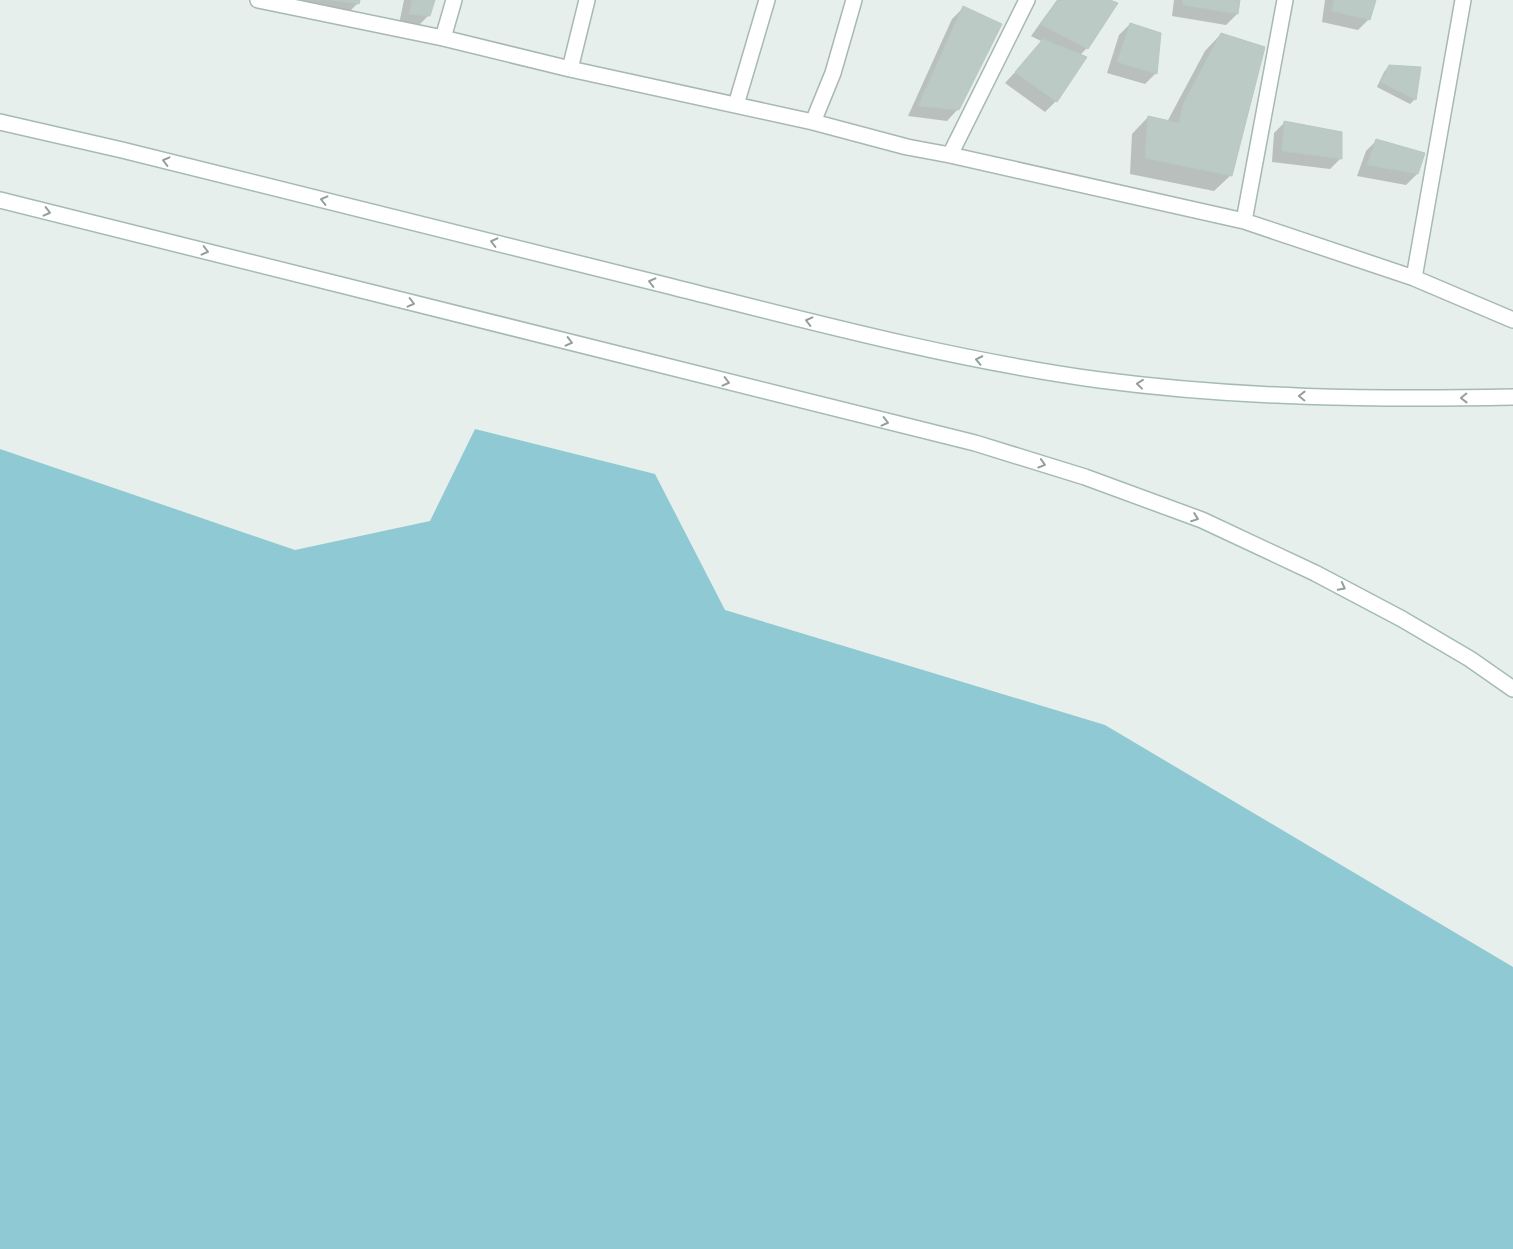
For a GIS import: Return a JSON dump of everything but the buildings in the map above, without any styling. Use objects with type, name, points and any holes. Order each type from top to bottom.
[{"type":"main road","points":[[264,0],[443,38],[570,69],[813,122],[907,147],[1244,221],[1414,278],[1513,320]]},
{"type":"main road","points":[[443,38],[454,0]]},
{"type":"main road","points":[[570,69],[587,0]]},
{"type":"main road","points":[[736,106],[767,0]]},
{"type":"main road","points":[[813,122],[833,73],[854,0]]},
{"type":"main road","points":[[950,155],[1027,0]]},
{"type":"main road","points":[[1244,221],[1285,0]]},
{"type":"main road","points":[[1414,278],[1463,0]]},
{"type":"main road","points":[[0,122],[372,212],[857,333],[984,361],[1101,380],[1239,394],[1432,399],[1513,397]]},
{"type":"main road","points":[[0,200],[975,444],[1085,476],[1202,520],[1315,573],[1402,619],[1470,659],[1513,688]]},
{"type":"water","points":[[475,429],[655,474],[725,610],[1105,725],[1513,967],[1513,1249],[0,1249],[0,449],[295,550],[430,521]]}]
